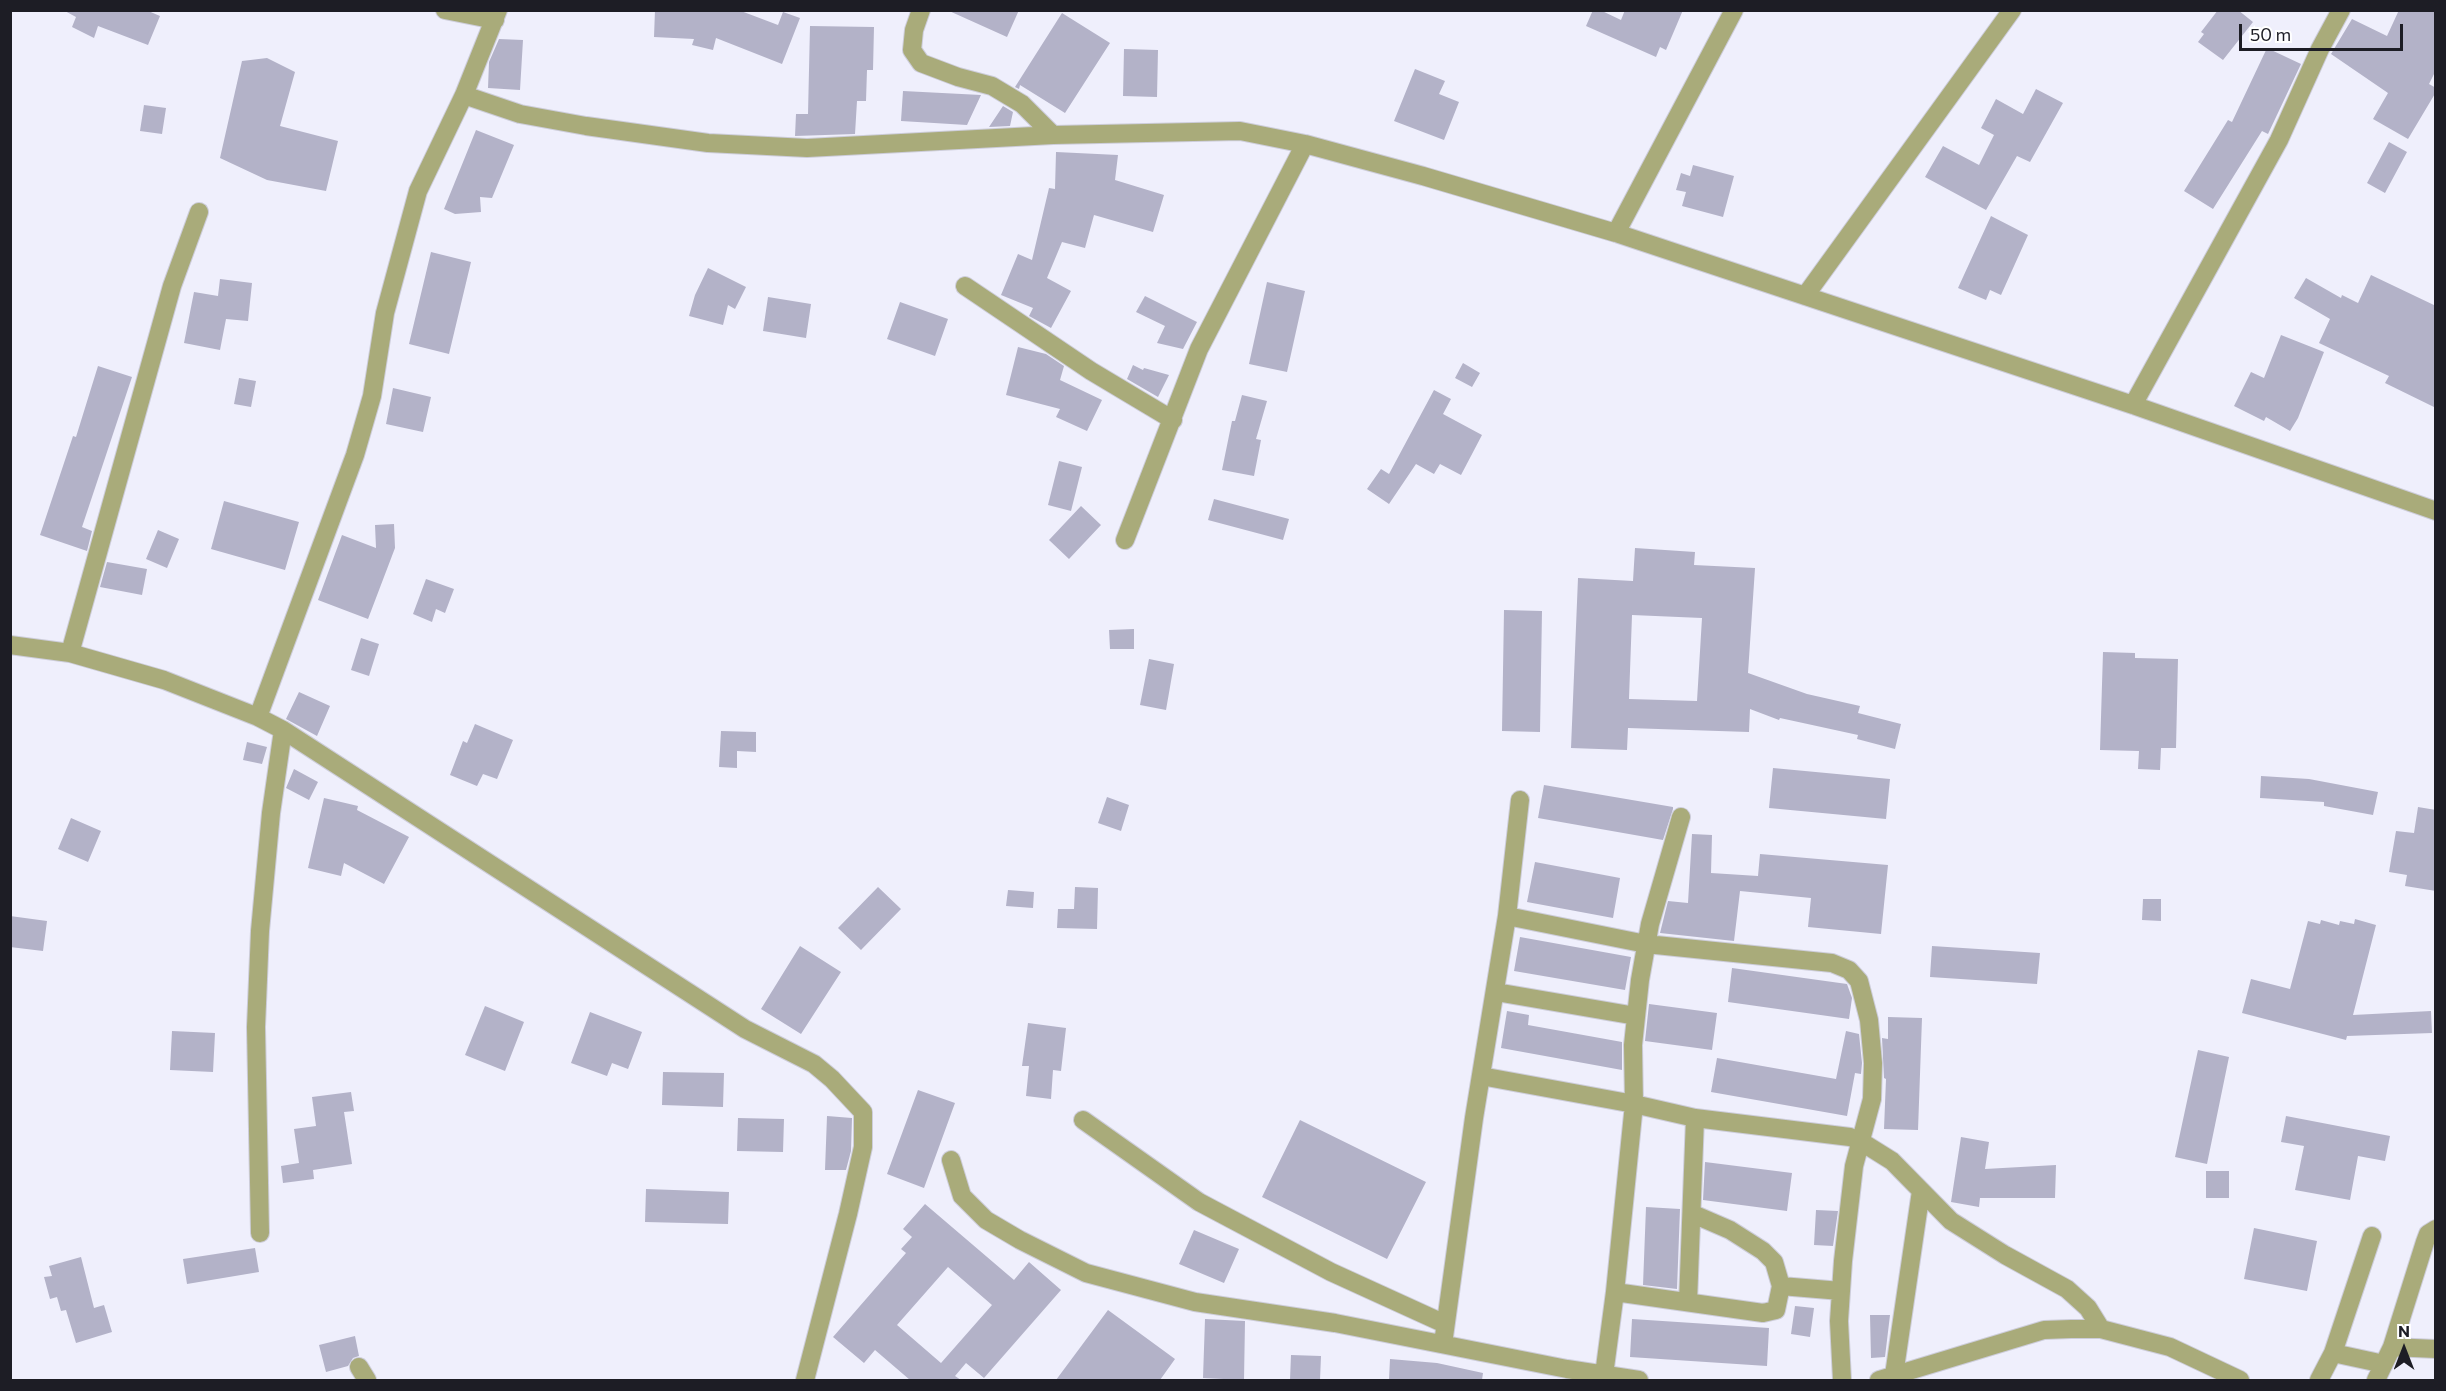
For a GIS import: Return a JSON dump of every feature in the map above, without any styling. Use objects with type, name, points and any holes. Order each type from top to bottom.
[{"type":"street","points":[[258,717],[355,455],[372,396],[385,313],[418,191],[464,95],[496,15],[445,10]]},
{"type":"street","points":[[921,10],[914,30],[912,50],[921,63],[958,77],[992,86],[1022,104],[1053,135]]},
{"type":"street","points":[[1616,233],[1734,10]]},
{"type":"street","points":[[1805,296],[2012,10]]},
{"type":"street","points":[[2133,405],[2279,140],[2320,49],[2341,10]]},
{"type":"street","points":[[464,95],[520,114],[708,143],[807,148],[1053,135],[1240,131],[1305,144],[1424,176],[1616,233],[2133,405],[2436,511]]},
{"type":"street","points":[[1125,540],[1199,349],[1305,144]]},
{"type":"street","points":[[70,653],[172,286],[199,212]]},
{"type":"street","points":[[965,286],[1091,371],[1173,420]]},
{"type":"street","points":[[10,645],[70,653],[164,680],[258,717],[283,730],[745,1029],[814,1064],[832,1079],[863,1112],[863,1148],[805,1380]]},
{"type":"street","points":[[260,1233],[256,1027],[260,931],[271,813],[283,730]]},
{"type":"street","points":[[1443,1344],[1481,1076],[1507,916],[1520,800]]},
{"type":"street","points":[[1604,1375],[1635,1104],[1633,1045],[1636,1016],[1650,924],[1681,817]]},
{"type":"street","points":[[1507,916],[1646,944],[1832,963],[1849,970],[1858,981],[1869,1020],[1873,1063],[1872,1100],[1854,1166],[1839,1322],[1842,1380]]},
{"type":"street","points":[[1496,992],[1636,1016]]},
{"type":"street","points":[[1481,1076],[1635,1104],[1695,1118],[1850,1137],[1860,1141],[1892,1161],[1951,1221],[2005,1255],[2067,1289],[2088,1308],[2101,1329]]},
{"type":"street","points":[[1688,1302],[1695,1118]]},
{"type":"street","points":[[1083,1120],[1199,1202],[1331,1272],[1445,1324]]},
{"type":"street","points":[[951,1160],[962,1196],[986,1220],[1086,1273],[1195,1302],[1335,1323],[1639,1380]]},
{"type":"street","points":[[1921,1191],[1887,1377],[2044,1330],[2101,1329],[2170,1347],[2240,1380]]},
{"type":"street","points":[[1615,1292],[1771,1313],[1776,1310],[1781,1286],[1774,1262],[1763,1251],[1730,1230],[1693,1214]]},
{"type":"street","points":[[2333,1353],[2380,1372],[2392,1347],[2428,1234],[2436,1229]]},
{"type":"street","points":[[2319,1380],[2333,1353],[2372,1236]]},
{"type":"street","points":[[1781,1286],[1841,1291]]},
{"type":"street","points":[[2392,1347],[2436,1349]]},
{"type":"building","points":[[63,10],[146,10],[160,16],[148,45],[98,26],[94,38],[72,27],[76,17]]},
{"type":"building","points":[[655,10],[741,11],[778,25],[783,12],[800,18],[782,64],[716,38],[713,50],[692,45],[694,39],[654,37]]},
{"type":"building","points":[[947,10],[1019,10],[1007,37]]},
{"type":"building","points":[[1593,10],[1600,10],[1621,20],[1625,10],[1683,10],[1666,50],[1660,47],[1656,57],[1586,26]]},
{"type":"building","points":[[2218,10],[2238,10],[2253,22],[2223,60],[2198,42],[2204,34],[2201,32]]},
{"type":"building","points":[[2399,10],[2436,10],[2436,70],[2429,84],[2436,88],[2436,92],[2408,139],[2373,119],[2388,93],[2331,54],[2352,19],[2387,36]]},
{"type":"building","points":[[1062,13],[1110,43],[1065,113],[1020,85],[1019,89],[1015,87]]},
{"type":"building","points":[[810,26],[874,27],[873,70],[867,70],[866,101],[857,101],[855,134],[795,136],[796,114],[808,114]]},
{"type":"building","points":[[499,39],[523,40],[520,90],[488,88],[489,62]]},
{"type":"building","points":[[2267,48],[2301,64],[2268,134],[2262,131],[2213,209],[2184,191],[2228,120],[2232,122]]},
{"type":"building","points":[[1124,49],[1158,50],[1157,97],[1123,96]]},
{"type":"building","points":[[267,58],[295,72],[280,126],[338,141],[326,191],[267,180],[220,158],[242,61]]},
{"type":"building","points":[[1415,69],[1445,81],[1439,94],[1459,102],[1444,140],[1394,121]]},
{"type":"building","points":[[2036,89],[2063,103],[2030,162],[2017,156],[1986,210],[1925,177],[1943,146],[1979,165],[1994,135],[1981,128],[1996,99],[2023,114]]},
{"type":"building","points":[[903,91],[981,95],[967,125],[901,121]]},
{"type":"building","points":[[144,105],[166,108],[162,134],[140,131]]},
{"type":"building","points":[[1003,106],[1013,112],[1010,126],[989,127]]},
{"type":"building","points":[[476,130],[514,145],[492,198],[480,197],[481,212],[455,214],[444,209]]},
{"type":"building","points":[[2389,142],[2407,152],[2385,193],[2367,183]]},
{"type":"building","points":[[1056,152],[1118,155],[1115,180],[1164,195],[1153,232],[1094,215],[1085,248],[1062,242],[1047,278],[1071,291],[1051,328],[1029,316],[1033,308],[1001,295],[1018,254],[1032,260],[1049,188],[1055,189]]},
{"type":"building","points":[[1693,165],[1734,176],[1723,217],[1682,206],[1686,192],[1676,190],[1681,173],[1690,176]]},
{"type":"building","points":[[1991,216],[2028,235],[2001,295],[1990,290],[1986,300],[1958,288]]},
{"type":"building","points":[[431,252],[471,262],[449,354],[409,344]]},
{"type":"building","points":[[708,268],[746,287],[735,309],[728,305],[723,325],[689,316],[695,295]]},
{"type":"building","points":[[2371,275],[2436,306],[2436,408],[2385,383],[2389,376],[2319,343],[2330,319],[2294,298],[2306,278],[2341,298],[2342,295],[2358,303]]},
{"type":"building","points":[[220,279],[252,283],[248,321],[226,319],[220,350],[184,343],[194,292],[218,296]]},
{"type":"building","points":[[1267,282],[1305,291],[1287,372],[1249,364]]},
{"type":"building","points":[[1145,296],[1197,322],[1183,349],[1157,343],[1165,326],[1136,312]]},
{"type":"building","points":[[768,297],[811,304],[806,338],[763,331]]},
{"type":"building","points":[[900,302],[948,319],[935,356],[887,339]]},
{"type":"building","points":[[2281,335],[2324,352],[2298,418],[2290,431],[2266,417],[2264,421],[2234,406],[2251,372],[2264,378]]},
{"type":"building","points":[[1018,347],[1046,354],[1064,366],[1060,380],[1102,400],[1087,431],[1056,417],[1060,409],[1006,395]]},
{"type":"building","points":[[1463,363],[1480,373],[1472,387],[1455,378]]},
{"type":"building","points":[[1133,365],[1143,370],[1144,368],[1169,375],[1158,397],[1127,379]]},
{"type":"building","points":[[98,366],[132,377],[82,527],[92,531],[87,551],[40,535],[73,436],[76,437]]},
{"type":"building","points":[[239,378],[256,381],[251,407],[234,404]]},
{"type":"building","points":[[393,388],[431,397],[423,432],[386,424]]},
{"type":"building","points":[[1434,390],[1451,399],[1443,414],[1482,435],[1461,475],[1440,464],[1434,474],[1416,464],[1389,504],[1367,489],[1381,469],[1389,474]]},
{"type":"building","points":[[1242,395],[1267,401],[1256,439],[1261,440],[1254,476],[1222,470],[1232,421],[1235,421]]},
{"type":"building","points":[[1059,461],[1082,467],[1071,511],[1048,505]]},
{"type":"building","points":[[1214,499],[1289,519],[1283,540],[1208,520]]},
{"type":"building","points":[[224,501],[299,522],[285,570],[211,549]]},
{"type":"building","points":[[1081,506],[1101,525],[1069,559],[1049,540]]},
{"type":"building","points":[[394,524],[395,548],[368,619],[318,600],[342,535],[376,548],[375,525]]},
{"type":"building","points":[[158,530],[179,539],[167,568],[146,559]]},
{"type":"building","points":[[1635,548],[1695,552],[1694,565],[1755,568],[1748,673],[1807,694],[1860,706],[1858,713],[1901,724],[1895,749],[1857,739],[1858,735],[1780,718],[1779,720],[1750,709],[1749,732],[1628,728],[1627,750],[1571,748],[1578,578],[1633,581]],"holes":[[[1632,615],[1702,618],[1697,701],[1629,699]]]},
{"type":"building","points":[[107,562],[147,569],[142,595],[100,587]]},
{"type":"building","points":[[426,579],[454,589],[445,613],[436,609],[432,622],[413,614]]},
{"type":"building","points":[[1504,610],[1542,611],[1540,732],[1502,731]]},
{"type":"building","points":[[1134,629],[1134,649],[1110,649],[1109,630]]},
{"type":"building","points":[[361,638],[379,644],[369,676],[351,670]]},
{"type":"building","points":[[2103,652],[2135,653],[2135,658],[2178,659],[2176,748],[2161,748],[2160,770],[2138,769],[2139,751],[2100,750]]},
{"type":"building","points":[[1149,659],[1174,664],[1166,710],[1140,705]]},
{"type":"building","points":[[299,692],[330,706],[317,736],[286,719]]},
{"type":"building","points":[[475,724],[513,740],[497,779],[483,774],[477,786],[450,775],[463,741],[467,743]]},
{"type":"building","points":[[721,731],[756,732],[756,752],[737,751],[737,768],[719,767]]},
{"type":"building","points":[[247,742],[267,747],[262,764],[243,760]]},
{"type":"building","points":[[1773,768],[1890,779],[1886,819],[1769,808]]},
{"type":"building","points":[[294,769],[318,782],[309,800],[286,788]]},
{"type":"building","points":[[2261,776],[2309,779],[2378,792],[2373,815],[2324,806],[2324,802],[2260,798]]},
{"type":"building","points":[[1544,785],[1673,807],[1673,809],[1663,840],[1538,818]]},
{"type":"building","points":[[1107,797],[1129,805],[1121,831],[1098,823]]},
{"type":"building","points":[[324,798],[358,806],[357,810],[409,837],[384,884],[344,863],[341,876],[308,868]]},
{"type":"building","points":[[2418,807],[2436,810],[2436,891],[2405,886],[2407,875],[2389,872],[2396,831],[2414,833]]},
{"type":"building","points":[[71,818],[101,831],[88,862],[58,849]]},
{"type":"building","points":[[1692,834],[1712,835],[1711,873],[1758,876],[1760,854],[1888,865],[1881,934],[1808,927],[1811,898],[1740,891],[1734,941],[1660,933],[1668,901],[1688,903]]},
{"type":"building","points":[[1535,862],[1620,878],[1613,918],[1527,902]]},
{"type":"building","points":[[878,887],[901,909],[861,950],[838,928]]},
{"type":"building","points":[[1075,887],[1098,888],[1097,929],[1057,928],[1058,909],[1074,909]]},
{"type":"building","points":[[1008,890],[1034,892],[1033,908],[1006,906]]},
{"type":"building","points":[[2143,899],[2161,899],[2161,921],[2142,920]]},
{"type":"building","points":[[10,916],[47,921],[43,951],[10,947]]},
{"type":"building","points":[[2355,919],[2376,925],[2353,1015],[2431,1011],[2432,1033],[2347,1036],[2346,1040],[2242,1013],[2251,979],[2290,989],[2308,921],[2320,924],[2321,920],[2339,925],[2340,921],[2354,924]]},
{"type":"building","points":[[1520,937],[1631,957],[1625,990],[1514,971]]},
{"type":"building","points":[[800,946],[841,972],[801,1034],[761,1009]]},
{"type":"building","points":[[1932,946],[2040,953],[2037,984],[1930,977]]},
{"type":"building","points":[[1732,968],[1847,984],[1852,998],[1849,1019],[1728,1002]]},
{"type":"building","points":[[1649,1004],[1717,1013],[1712,1050],[1645,1041]]},
{"type":"building","points":[[485,1006],[524,1022],[505,1071],[465,1055]]},
{"type":"building","points":[[1507,1011],[1529,1015],[1528,1025],[1622,1042],[1622,1070],[1501,1048]]},
{"type":"building","points":[[590,1012],[642,1032],[628,1069],[612,1063],[607,1076],[571,1063]]},
{"type":"building","points":[[1888,1017],[1922,1018],[1918,1130],[1884,1129],[1886,1079],[1884,1078],[1882,1038],[1888,1039]]},
{"type":"building","points":[[1028,1023],[1066,1028],[1061,1071],[1053,1070],[1051,1099],[1026,1096],[1029,1066],[1022,1066]]},
{"type":"building","points":[[172,1031],[215,1033],[213,1072],[170,1070]]},
{"type":"building","points":[[1846,1031],[1859,1034],[1862,1063],[1861,1074],[1855,1073],[1847,1116],[1711,1092],[1717,1058],[1836,1079]]},
{"type":"building","points":[[2198,1050],[2229,1057],[2207,1164],[2175,1157]]},
{"type":"building","points":[[663,1072],[724,1073],[723,1107],[662,1105]]},
{"type":"building","points":[[918,1090],[955,1103],[924,1188],[887,1174]]},
{"type":"building","points":[[351,1092],[354,1111],[344,1112],[352,1164],[313,1170],[314,1179],[283,1183],[281,1166],[299,1163],[294,1129],[316,1126],[312,1097]]},
{"type":"building","points":[[827,1116],[852,1118],[851,1151],[846,1170],[825,1170]]},
{"type":"building","points":[[2286,1116],[2390,1136],[2385,1161],[2358,1156],[2350,1200],[2295,1190],[2304,1146],[2281,1142]]},
{"type":"building","points":[[738,1118],[784,1119],[783,1152],[737,1151]]},
{"type":"building","points":[[1300,1120],[1426,1182],[1387,1259],[1262,1197]]},
{"type":"building","points":[[1961,1137],[1989,1142],[1985,1169],[2056,1165],[2055,1198],[1980,1198],[1979,1207],[1951,1202]]},
{"type":"building","points":[[1705,1162],[1792,1173],[1787,1211],[1703,1200]]},
{"type":"building","points":[[2206,1171],[2229,1171],[2229,1198],[2206,1198]]},
{"type":"building","points":[[646,1189],[729,1192],[728,1224],[645,1222]]},
{"type":"building","points":[[925,1204],[1014,1280],[1029,1262],[1061,1290],[984,1378],[966,1363],[955,1376],[961,1380],[910,1380],[875,1350],[864,1363],[833,1337],[906,1253],[901,1249],[912,1237],[903,1229]],"holes":[[[948,1267],[992,1305],[941,1363],[897,1325]]]},
{"type":"building","points":[[1646,1207],[1680,1209],[1677,1289],[1643,1285]]},
{"type":"building","points":[[1816,1210],[1838,1211],[1833,1246],[1814,1245]]},
{"type":"building","points":[[2254,1228],[2317,1241],[2307,1291],[2244,1279]]},
{"type":"building","points":[[1194,1230],[1239,1249],[1224,1283],[1179,1264]]},
{"type":"building","points":[[255,1248],[259,1272],[187,1284],[183,1259]]},
{"type":"building","points":[[81,1257],[94,1308],[104,1305],[112,1332],[76,1343],[66,1310],[61,1311],[57,1297],[50,1299],[44,1277],[52,1276],[49,1266]]},
{"type":"building","points":[[1795,1306],[1814,1308],[1810,1337],[1791,1334]]},
{"type":"building","points":[[1108,1310],[1175,1359],[1160,1380],[1056,1380]]},
{"type":"building","points":[[1870,1315],[1890,1315],[1885,1357],[1871,1358]]},
{"type":"building","points":[[1205,1319],[1245,1321],[1244,1380],[1203,1378]]},
{"type":"building","points":[[1632,1319],[1769,1328],[1767,1366],[1630,1357]]},
{"type":"building","points":[[355,1336],[359,1356],[353,1358],[348,1366],[326,1372],[319,1345]]},
{"type":"building","points":[[1291,1355],[1321,1356],[1320,1380],[1290,1380]]},
{"type":"building","points":[[1390,1359],[1437,1363],[1483,1373],[1482,1380],[1389,1380]]}]
